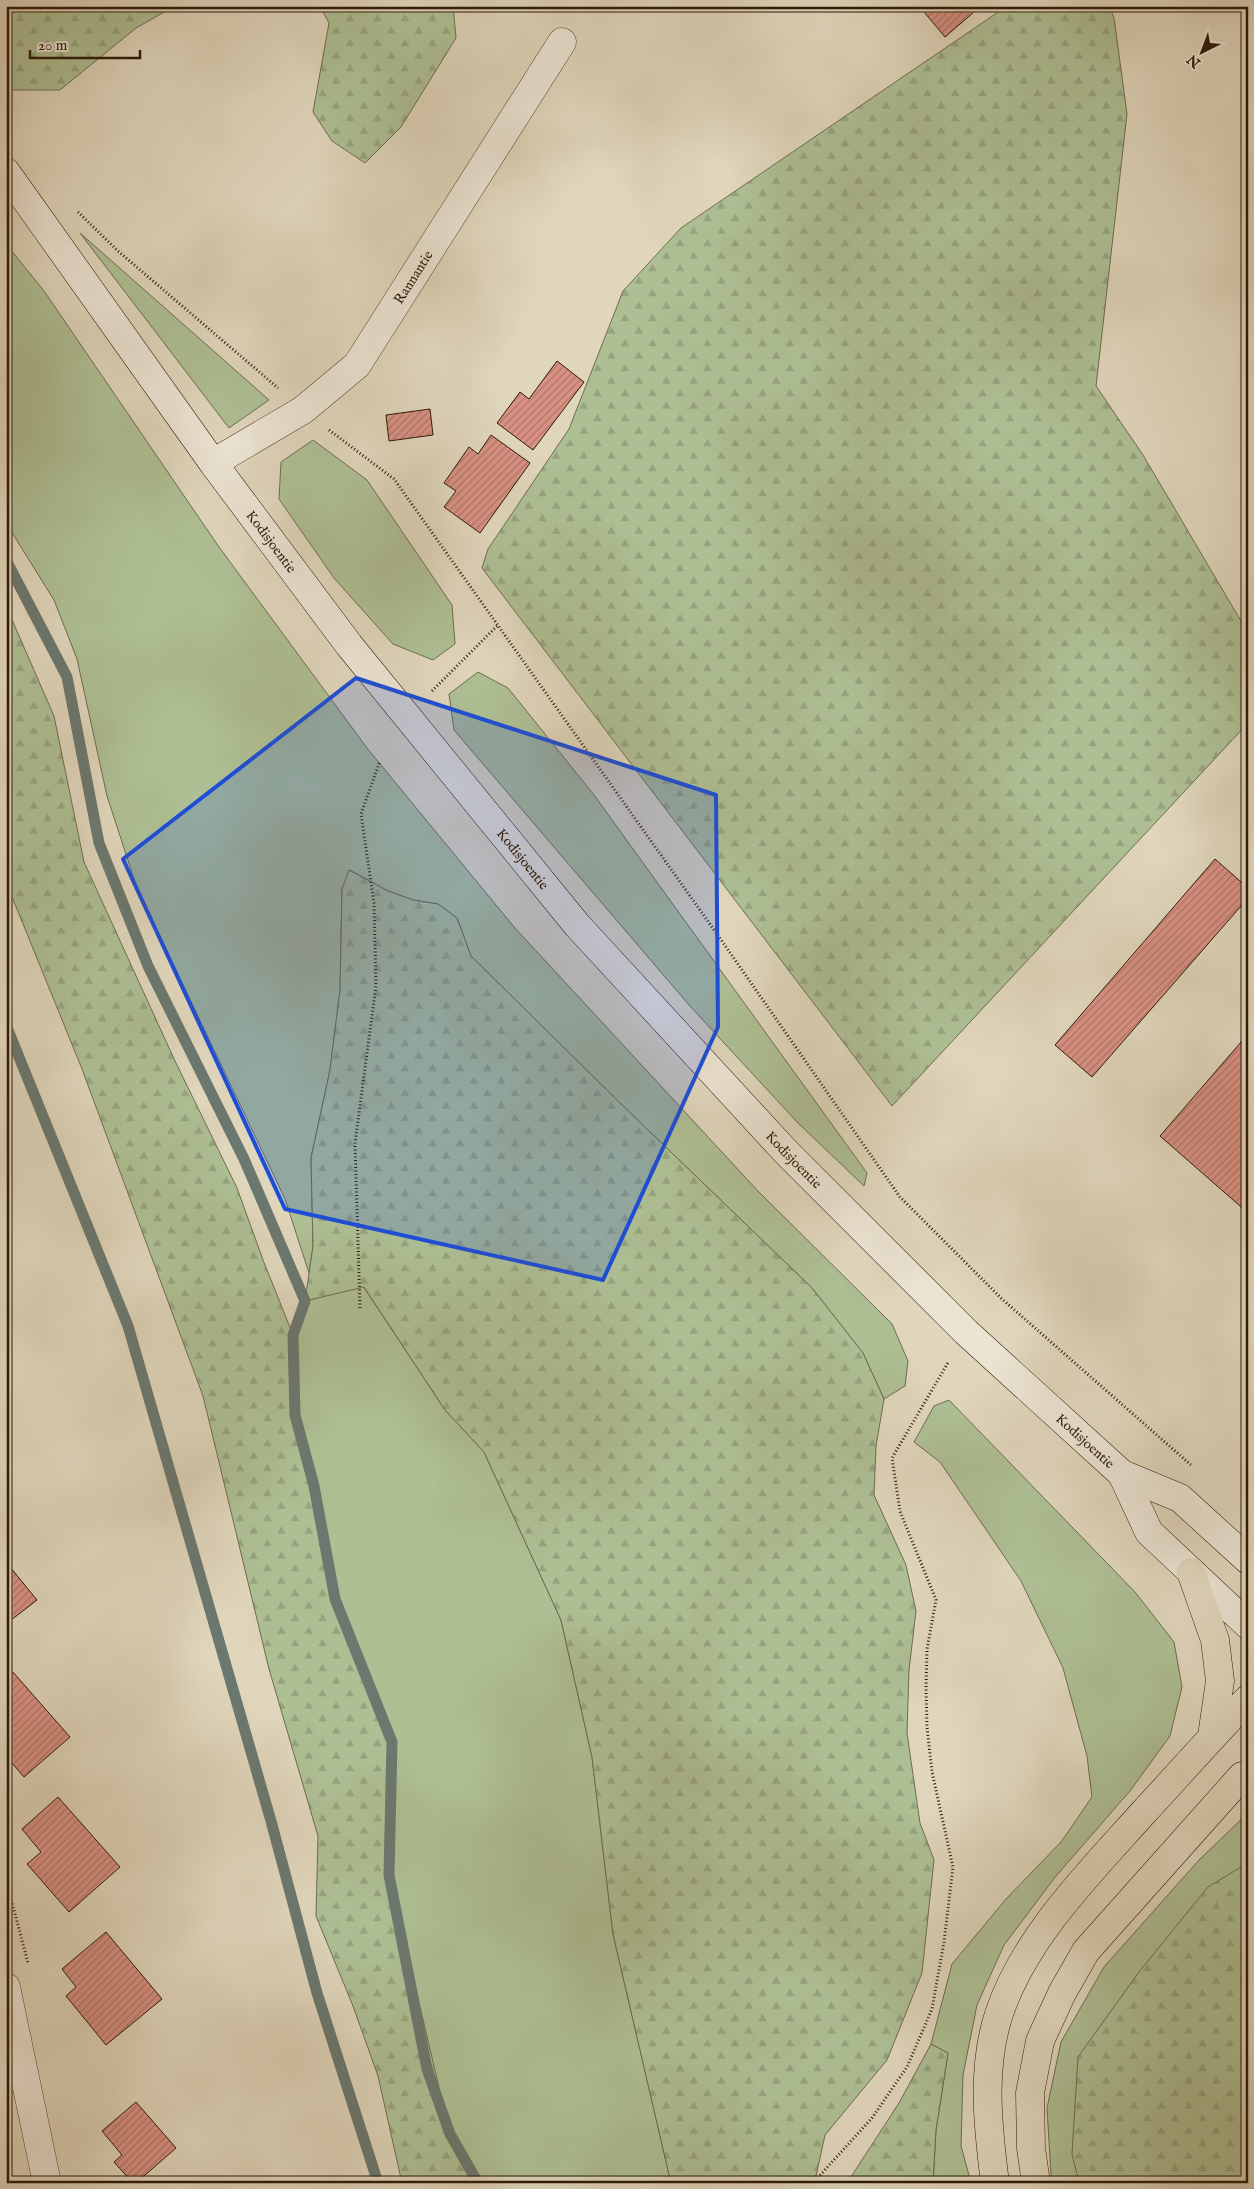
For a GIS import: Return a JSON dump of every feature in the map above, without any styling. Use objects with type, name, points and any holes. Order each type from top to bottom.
[{"type":"highway","points":[[1191,1572],[1215,1640],[1220,1681],[1212,1736]]},
{"type":"highway","points":[[996,2183],[988,2126],[989,2059],[998,2016],[1010,1985],[1034,1945],[1081,1881],[1212,1736],[1248,1699]]},
{"type":"highway","points":[[1036,2183],[1031,2148],[1030,2093],[1040,2041],[1062,1993],[1086,1951],[1246,1773]]},
{"type":"street","name":"Rannantie","points":[[213,463],[303,410],[357,365],[562,42]]},
{"type":"street","name":"Kodisjoentie","points":[[6,172],[213,463],[349,645],[577,925],[786,1152],[966,1332],[1122,1474],[1180,1498],[1248,1560]]},
{"type":"street","name":"Kodisjoentie","points":[[1122,1474],[1149,1532],[1248,1625]]},
{"type":"street","points":[[6,1987],[47,2183]]},
{"type":"path","points":[[71,206],[118,251],[303,410],[394,479],[717,934],[900,1197],[1002,1299],[1197,1470]]},
{"type":"path","points":[[432,690],[497,626]]},
{"type":"path","points":[[360,1308],[355,1143],[376,986],[374,902],[361,814],[380,761]]},
{"type":"path","points":[[813,2183],[872,2118],[906,2068],[932,2009],[944,1942],[953,1867],[932,1772],[927,1728],[927,1649],[936,1600],[900,1511],[892,1458],[966,1332]]},
{"type":"highlighted area","points":[[356,678],[716,795],[718,1027],[603,1280],[285,1209],[123,859]]},
{"type":"green space","points":[[6,6],[175,6],[136,28],[60,90],[6,90]]},
{"type":"green space","points":[[320,6],[453,6],[456,38],[401,127],[365,163],[332,141],[313,112],[329,23]]},
{"type":"green space","points":[[1007,6],[1109,6],[1114,18],[1127,114],[1096,386],[1143,455],[1248,633],[1248,723],[892,1106],[482,568],[488,549],[569,429],[623,291],[681,228]]},
{"type":"green space","points":[[80,233],[269,400],[229,428]]},
{"type":"green space","points":[[6,244],[44,291],[219,547],[367,748],[514,927],[757,1190],[892,1324],[908,1361],[905,1386],[884,1399],[863,1353],[812,1288],[471,956],[457,918],[438,904],[413,900],[388,891],[350,870],[342,889],[340,990],[330,1070],[311,1158],[313,1246],[309,1273],[285,1199],[137,888],[107,796],[77,659],[54,600],[6,523]]},
{"type":"green space","points":[[313,440],[367,480],[452,605],[455,644],[433,660],[393,644],[334,578],[279,499],[281,462]]},
{"type":"green space","points":[[6,606],[54,716],[84,862],[175,1061],[237,1188],[293,1335],[295,1415],[314,1486],[335,1599],[392,1742],[389,1875],[450,2134],[478,2183],[402,2183],[378,2076],[353,2006],[316,1916],[318,1836],[269,1669],[203,1396],[82,1069],[6,882]]},
{"type":"green space","points":[[478,672],[508,688],[594,795],[867,1173],[864,1186],[798,1123],[689,1005],[454,730],[449,694]]},
{"type":"green space","points":[[349,870],[388,891],[413,900],[438,904],[457,918],[471,956],[812,1288],[863,1353],[884,1399],[876,1446],[874,1495],[906,1565],[916,1611],[909,1670],[907,1733],[920,1823],[934,1860],[922,1973],[887,2060],[825,2135],[816,2176],[779,2183],[671,2183],[613,1934],[592,1757],[561,1620],[484,1452],[445,1410],[364,1287],[305,1301],[313,1246],[311,1158],[330,1070],[340,990],[342,889]]},
{"type":"green space","points":[[363,1286],[445,1410],[484,1452],[561,1620],[592,1757],[613,1934],[671,2183],[478,2183],[450,2134],[427,2069],[389,1875],[392,1742],[335,1599],[314,1486],[295,1415],[293,1335],[305,1301]]},
{"type":"green space","points":[[949,1400],[1135,1592],[1174,1642],[1182,1687],[1170,1736],[1130,1791],[1056,1876],[1004,1945],[977,2005],[963,2075],[961,2146],[971,2183],[933,2183],[936,2130],[948,2053],[931,2044],[952,1964],[1006,1899],[1061,1842],[1092,1797],[1087,1756],[1063,1668],[1021,1581],[940,1462],[914,1442],[934,1406]]},
{"type":"green space","points":[[1248,1813],[1248,2183],[1053,2183],[1047,2108],[1061,2042],[1104,1967],[1199,1860]]},
{"type":"green space","points":[[1241,1867],[1248,1869],[1248,2183],[1079,2183],[1072,2154],[1078,2057],[1139,1972],[1208,1887]]},
{"type":"green space","points":[[931,2044],[948,2053],[936,2130],[933,2183],[847,2183],[899,2103]]},
{"type":"building","points":[[919,6],[981,6],[945,37]]},
{"type":"building","points":[[557,361],[584,382],[533,450],[497,423],[520,392],[529,399]]},
{"type":"building","points":[[430,409],[433,435],[389,441],[386,415]]},
{"type":"building","points":[[491,435],[530,463],[480,533],[444,507],[456,491],[444,483],[469,447],[478,454]]},
{"type":"building","points":[[1215,859],[1248,888],[1248,898],[1092,1077],[1055,1045]]},
{"type":"building","points":[[1248,1034],[1248,1213],[1160,1136]]},
{"type":"building","points":[[6,1562],[37,1600],[6,1624]]},
{"type":"building","points":[[12,1671],[70,1737],[24,1777],[6,1756],[6,1676]]},
{"type":"building","points":[[58,1797],[120,1867],[69,1912],[27,1864],[41,1852],[22,1829]]},
{"type":"building","points":[[106,1932],[162,1999],[106,2045],[66,1996],[76,1987],[62,1969]]},
{"type":"building","points":[[136,2102],[176,2148],[136,2183],[133,2183],[114,2162],[122,2155],[102,2131]]},
{"type":"waterway","points":[[6,560],[67,677],[99,843],[148,966],[244,1159],[305,1301],[293,1335],[295,1415],[314,1486],[335,1599],[392,1742],[389,1875],[427,2069],[450,2134],[478,2183]]},
{"type":"waterway","points":[[6,1025],[128,1326],[271,1821],[317,1993],[378,2183]]}]
